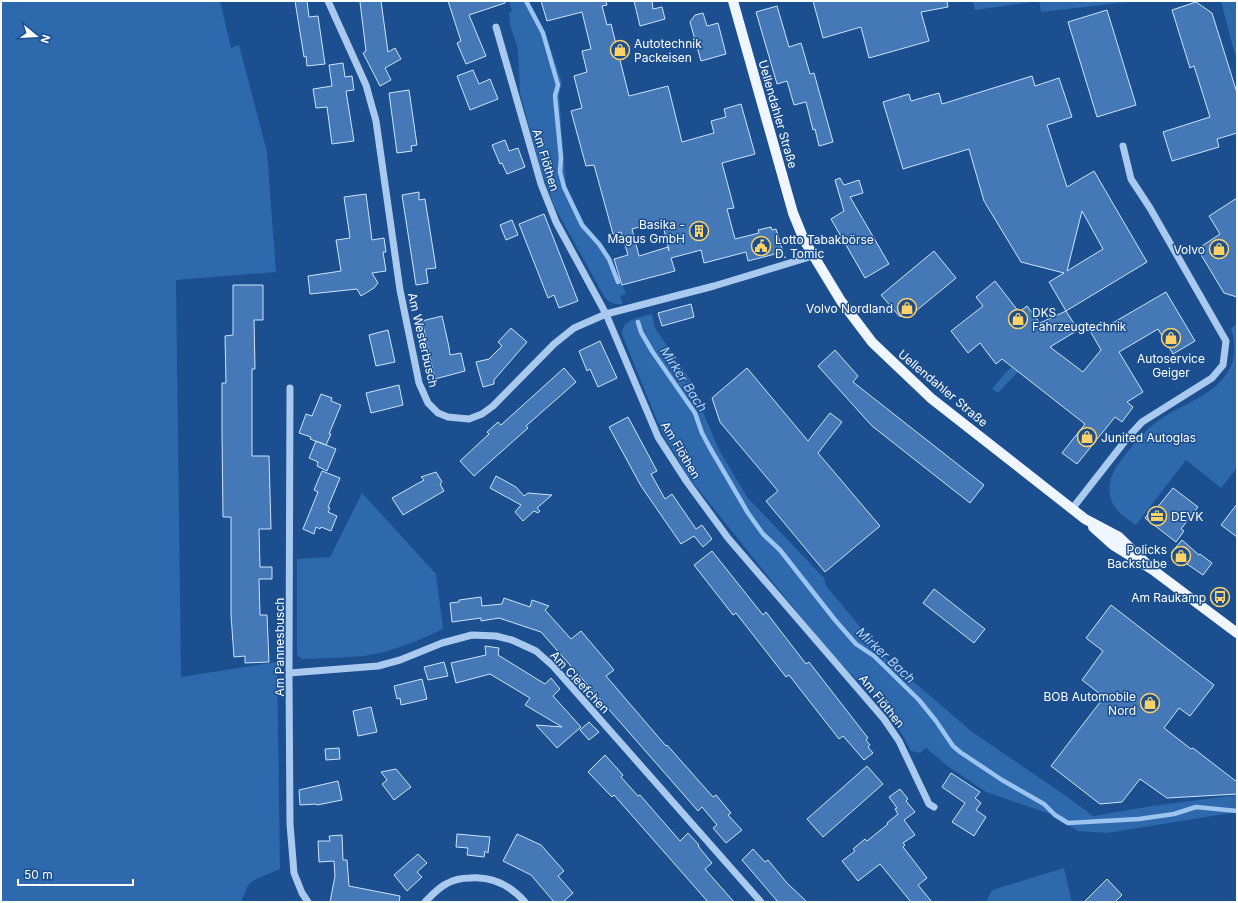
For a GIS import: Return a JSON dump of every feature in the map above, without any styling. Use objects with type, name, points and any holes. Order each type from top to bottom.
[{"type":"main road","name":"Uellendahler Straße","points":[[733,1],[793,213],[804,240],[841,300],[872,342],[932,399],[1072,510],[1085,519],[1119,537],[1153,570],[1237,634]]},
{"type":"street","name":"Am Westerbusch","points":[[328,1],[366,85],[376,121],[400,290],[419,383],[428,403],[438,413],[448,417],[469,419],[482,414],[493,406],[554,344],[574,328],[606,314],[714,286],[813,256]]},
{"type":"street","name":"Am Flöthen","points":[[496,27],[540,184],[556,222],[606,314],[658,437],[687,482],[728,538],[884,719],[899,741],[929,804],[934,807]]},
{"type":"street","points":[[1072,510],[1129,436],[1142,422],[1212,378],[1223,366],[1226,341],[1150,208],[1131,179],[1123,146]]},
{"type":"street","name":"Am Pannesbusch","points":[[290,388],[290,824],[294,873],[302,893],[308,902]]},
{"type":"street","name":"Am Cleefchen","points":[[289,673],[378,666],[400,660],[442,643],[472,634],[496,636],[512,640],[536,652],[553,666],[761,902]]},
{"type":"street","points":[[424,902],[446,883],[463,878],[480,877],[492,879],[506,885],[516,892],[525,902]]},
{"type":"shaded area","points":[[1,1],[220,1],[231,48],[239,45],[267,152],[276,272],[176,280],[181,677],[277,662],[280,869],[254,880],[248,885],[241,902],[1,902]]},
{"type":"shaded area","points":[[509,1],[529,1],[545,32],[562,83],[559,95],[566,187],[585,224],[603,245],[611,259],[626,294],[620,296],[623,304],[612,303],[604,296],[554,206],[540,167],[520,93],[518,49],[510,25],[509,13],[512,11]]},
{"type":"shaded area","points":[[973,1],[1039,1],[975,10]]},
{"type":"shaded area","points":[[1039,1],[1137,1],[1041,12]]},
{"type":"shaded area","points":[[1221,1],[1237,1],[1237,59],[1234,51]]},
{"type":"shaded area","points":[[652,314],[655,328],[689,378],[718,448],[747,497],[824,578],[826,586],[886,658],[971,731],[1093,816],[1152,806],[1237,795],[1237,812],[1107,833],[1078,831],[1053,815],[986,792],[949,767],[926,748],[920,753],[911,751],[904,737],[885,709],[885,701],[856,679],[837,660],[690,479],[662,433],[622,334],[625,325],[629,322]]},
{"type":"shaded area","points":[[1237,323],[1237,468],[1221,488],[1186,460],[1136,525],[1119,512],[1111,499],[1109,492],[1111,478],[1117,465],[1144,433],[1154,424],[1212,389],[1225,376],[1229,371],[1234,353],[1234,341],[1231,329]]},
{"type":"shaded area","points":[[1058,329],[998,393],[992,389],[1006,372]]},
{"type":"shaded area","points":[[362,493],[436,574],[443,629],[408,644],[370,655],[302,659],[297,655],[297,559],[330,557]]},
{"type":"shaded area","points":[[1064,868],[1073,902],[986,902],[992,890]]},
{"type":"building","points":[[295,1],[307,1],[309,17],[318,16],[325,64],[307,66],[306,56],[304,57]]},
{"type":"building","points":[[381,1],[388,52],[395,48],[401,59],[385,68],[391,80],[380,86],[363,53],[366,51],[360,2]]},
{"type":"building","points":[[448,1],[505,1],[505,3],[469,15],[486,56],[466,64],[457,43],[461,41]]},
{"type":"building","points":[[541,1],[606,1],[607,5],[602,6],[607,25],[611,24],[629,96],[668,86],[682,142],[714,133],[711,121],[726,117],[724,109],[741,104],[755,154],[722,163],[734,208],[727,209],[735,239],[759,233],[758,230],[771,227],[772,230],[776,229],[783,252],[748,261],[746,252],[704,263],[701,250],[671,258],[675,271],[622,285],[614,259],[628,255],[621,232],[613,234],[594,165],[586,166],[571,111],[582,108],[574,76],[587,72],[582,51],[591,49],[582,12],[547,21]],"holes":[[[662,221],[669,251],[668,247],[639,256],[632,229]]]},
{"type":"building","points":[[634,1],[652,1],[653,9],[662,7],[665,19],[640,26]]},
{"type":"building","points":[[813,1],[947,1],[948,7],[921,12],[929,41],[869,58],[861,27],[823,38]]},
{"type":"building","points":[[1196,2],[1212,13],[1237,93],[1237,133],[1217,139],[1219,147],[1172,161],[1163,132],[1210,117],[1194,66],[1190,68],[1172,10]]},
{"type":"building","points":[[777,6],[789,47],[801,43],[810,74],[814,73],[833,142],[819,146],[815,129],[813,130],[806,102],[794,105],[787,81],[777,84],[756,12]]},
{"type":"building","points":[[1107,10],[1136,105],[1097,117],[1068,22]]},
{"type":"building","points":[[703,13],[707,26],[718,23],[726,54],[701,61],[690,22],[695,15]]},
{"type":"building","points":[[343,63],[345,77],[352,76],[354,90],[346,91],[354,141],[332,144],[327,107],[316,108],[313,89],[332,86],[329,65]]},
{"type":"building","points":[[473,70],[479,84],[490,79],[498,99],[470,110],[457,76]]},
{"type":"building","points":[[1032,76],[1035,86],[1059,78],[1072,117],[1047,125],[1067,187],[1094,171],[1147,262],[1066,311],[1049,282],[1064,273],[1021,262],[984,201],[969,149],[903,169],[883,102],[909,94],[911,101],[939,93],[942,104]],"holes":[[[1082,211],[1103,249],[1067,271]]]},
{"type":"building","points":[[409,90],[417,145],[411,146],[412,151],[397,153],[389,93]]},
{"type":"building","points":[[505,140],[509,151],[518,148],[525,167],[507,174],[502,163],[500,164],[492,145]]},
{"type":"building","points":[[840,178],[844,185],[859,180],[863,193],[850,197],[889,264],[865,278],[831,219],[844,211],[835,180]]},
{"type":"building","points":[[419,192],[419,200],[425,199],[436,268],[426,269],[428,283],[416,285],[402,195]]},
{"type":"building","points":[[366,194],[372,240],[384,238],[386,252],[383,252],[386,271],[372,273],[378,283],[374,288],[361,296],[357,289],[310,294],[308,276],[341,271],[336,240],[350,238],[344,197]]},
{"type":"building","name":"Volvo","points":[[1237,198],[1237,297],[1224,293],[1200,253],[1202,246],[1220,234],[1209,216]]},
{"type":"building","points":[[544,214],[578,301],[559,308],[554,295],[548,298],[519,224]]},
{"type":"building","points":[[512,220],[518,235],[506,240],[500,225]]},
{"type":"building","points":[[934,251],[956,278],[911,315],[906,317],[899,316],[881,295]]},
{"type":"building","points":[[995,281],[1019,312],[1027,306],[1040,323],[1066,311],[1078,330],[1050,347],[1083,372],[1101,350],[1089,329],[1101,322],[1104,328],[1166,292],[1195,341],[1173,354],[1158,329],[1119,352],[1143,392],[1127,402],[1133,407],[1122,422],[1115,417],[1077,464],[1062,453],[1085,424],[1002,359],[996,364],[980,343],[968,353],[951,331],[983,306],[976,297]]},
{"type":"building","points":[[233,285],[263,285],[263,320],[254,320],[255,369],[252,369],[252,456],[269,456],[271,529],[259,529],[260,567],[272,567],[272,579],[259,579],[260,615],[267,615],[269,662],[245,663],[245,656],[234,657],[231,615],[231,517],[223,517],[222,433],[222,383],[226,383],[225,336],[233,335]]},
{"type":"building","points":[[691,304],[694,317],[662,326],[658,313]]},
{"type":"building","points":[[442,316],[450,355],[461,353],[465,371],[435,379],[422,321]]},
{"type":"building","points":[[511,328],[527,342],[494,380],[494,384],[483,387],[476,362],[489,359],[502,346],[498,342]]},
{"type":"building","points":[[388,330],[395,362],[376,366],[369,335]]},
{"type":"building","points":[[600,341],[617,378],[598,387],[590,369],[587,371],[579,351]]},
{"type":"building","points":[[835,350],[858,376],[853,382],[984,485],[970,503],[872,426],[818,366]]},
{"type":"building","points":[[564,368],[576,382],[526,426],[528,428],[474,476],[460,461],[489,434],[487,432],[498,422],[501,425]]},
{"type":"building","points":[[747,368],[808,441],[830,413],[842,422],[818,453],[880,526],[825,572],[766,501],[778,491],[720,422],[712,398]]},
{"type":"building","points":[[399,385],[403,405],[371,413],[366,393]]},
{"type":"building","points":[[321,394],[332,398],[331,401],[341,405],[326,445],[310,439],[311,437],[299,433],[306,414],[312,416]]},
{"type":"building","points":[[628,417],[657,471],[651,474],[665,499],[672,494],[696,529],[702,525],[712,539],[703,547],[694,536],[681,544],[641,486],[609,427]]},
{"type":"building","points":[[316,441],[336,449],[327,471],[317,466],[318,462],[309,458]]},
{"type":"building","points":[[322,471],[340,478],[328,507],[330,508],[328,512],[337,516],[331,531],[321,527],[320,529],[316,527],[314,534],[303,529],[318,492],[314,490]]},
{"type":"building","points":[[436,472],[442,482],[440,484],[444,491],[403,515],[392,498],[424,480],[421,477]]},
{"type":"building","points":[[496,476],[516,487],[524,496],[528,493],[552,495],[537,508],[540,511],[538,513],[534,511],[523,521],[515,512],[521,505],[490,488]]},
{"type":"building","points":[[1173,488],[1198,507],[1181,529],[1184,531],[1176,542],[1145,518],[1153,507],[1156,509]]},
{"type":"building","points":[[1237,504],[1237,537],[1221,525]]},
{"type":"building","points":[[1182,540],[1199,555],[1200,554],[1212,563],[1203,575],[1171,553]]},
{"type":"building","points":[[712,551],[763,615],[766,612],[806,664],[809,662],[868,738],[866,740],[870,745],[868,747],[873,753],[864,760],[843,736],[839,739],[789,675],[786,677],[736,613],[733,615],[694,565]]},
{"type":"building","points":[[934,589],[985,629],[974,643],[923,603]]},
{"type":"building","points":[[481,597],[482,606],[502,604],[504,598],[530,607],[532,600],[549,606],[545,610],[571,639],[581,631],[614,670],[606,676],[666,746],[667,745],[713,797],[716,795],[731,813],[728,815],[742,830],[726,843],[713,828],[717,825],[702,807],[698,811],[541,632],[499,618],[481,621],[481,618],[452,622],[450,603],[459,602],[459,600]]},
{"type":"building","name":"BOB Automobile Nord","points":[[1111,605],[1214,685],[1190,716],[1179,708],[1164,728],[1237,782],[1237,794],[1167,798],[1140,779],[1122,802],[1100,804],[1051,766],[1104,697],[1082,680],[1103,651],[1086,638]]},
{"type":"building","points":[[485,646],[499,648],[498,655],[545,684],[551,678],[560,689],[553,696],[581,727],[557,748],[536,725],[562,727],[525,705],[530,698],[490,674],[456,683],[451,663],[486,655]]},
{"type":"building","points":[[444,662],[448,676],[428,680],[424,667]]},
{"type":"building","points":[[422,679],[427,699],[401,705],[400,698],[397,699],[394,686]]},
{"type":"building","points":[[371,707],[377,732],[358,736],[353,711]]},
{"type":"building","points":[[589,722],[599,732],[589,740],[580,730]]},
{"type":"building","points":[[339,748],[340,759],[326,760],[325,749]]},
{"type":"building","points":[[605,755],[623,775],[621,777],[638,796],[640,795],[680,841],[688,833],[699,845],[698,846],[712,863],[705,869],[734,902],[708,902],[614,795],[612,797],[588,772]]},
{"type":"building","points":[[867,766],[883,784],[823,837],[807,819]]},
{"type":"building","points":[[396,769],[411,787],[394,800],[382,784],[387,780],[381,772]]},
{"type":"building","points":[[951,773],[980,792],[975,798],[981,803],[976,810],[986,817],[974,836],[952,822],[965,803],[942,787]]},
{"type":"building","points":[[338,781],[342,800],[317,805],[300,805],[299,790]]},
{"type":"building","points":[[900,789],[908,799],[906,801],[915,812],[904,820],[915,835],[903,843],[905,845],[903,847],[927,878],[918,885],[932,902],[911,902],[880,864],[858,881],[842,861],[855,851],[853,849],[865,839],[867,841],[898,814],[895,809],[897,808],[889,797]]},
{"type":"building","points":[[457,834],[490,837],[488,853],[485,851],[484,857],[467,855],[468,848],[456,847]]},
{"type":"building","points":[[517,834],[541,845],[564,871],[558,876],[573,893],[563,902],[554,902],[531,875],[503,861]]},
{"type":"building","points":[[342,835],[343,860],[347,860],[349,886],[400,896],[399,902],[330,902],[335,876],[334,861],[319,862],[318,841],[330,841],[329,836]]},
{"type":"building","points":[[753,849],[765,862],[768,860],[787,883],[807,902],[778,902],[742,860]]},
{"type":"building","points":[[418,854],[427,863],[417,872],[422,877],[407,891],[394,875]]},
{"type":"building","points":[[1107,879],[1122,895],[1115,902],[1084,902]]},
{"type":"waterway","name":"Mirker Bach","points":[[526,1],[543,33],[558,85],[555,96],[561,158],[560,172],[564,187],[582,225],[599,244],[609,259],[618,282]]},
{"type":"waterway","name":"Mirker Bach","points":[[638,322],[641,332],[652,351],[695,413],[702,433],[710,448],[748,513],[763,534],[780,550],[835,620],[856,644],[874,656],[919,700],[953,746],[960,752],[1002,780],[1044,804],[1055,815],[1068,823],[1139,819],[1174,814],[1196,807],[1237,811]]},
{"type":"place","name":"Autotechnik Packeisen","points":[[620,50]]},
{"type":"place","name":"Basika - Magus GmbH","points":[[699,231]]},
{"type":"place","name":"Lotto Tabakbörse D. Tomic","points":[[761,246]]},
{"type":"place","name":"Volvo","points":[[1219,249]]},
{"type":"place","name":"Volvo Nordland","points":[[907,308]]},
{"type":"place","name":"DKS Fahrzeugtechnik","points":[[1018,319]]},
{"type":"place","name":"Autoservice Geiger","points":[[1171,338]]},
{"type":"place","name":"Junited Autoglas","points":[[1087,437]]},
{"type":"place","name":"DEVK","points":[[1157,516]]},
{"type":"place","name":"Policks Backstube","points":[[1181,556]]},
{"type":"place","name":"Am Raukamp","points":[[1220,597]]},
{"type":"place","name":"BOB Automobile Nord","points":[[1150,703]]}]
